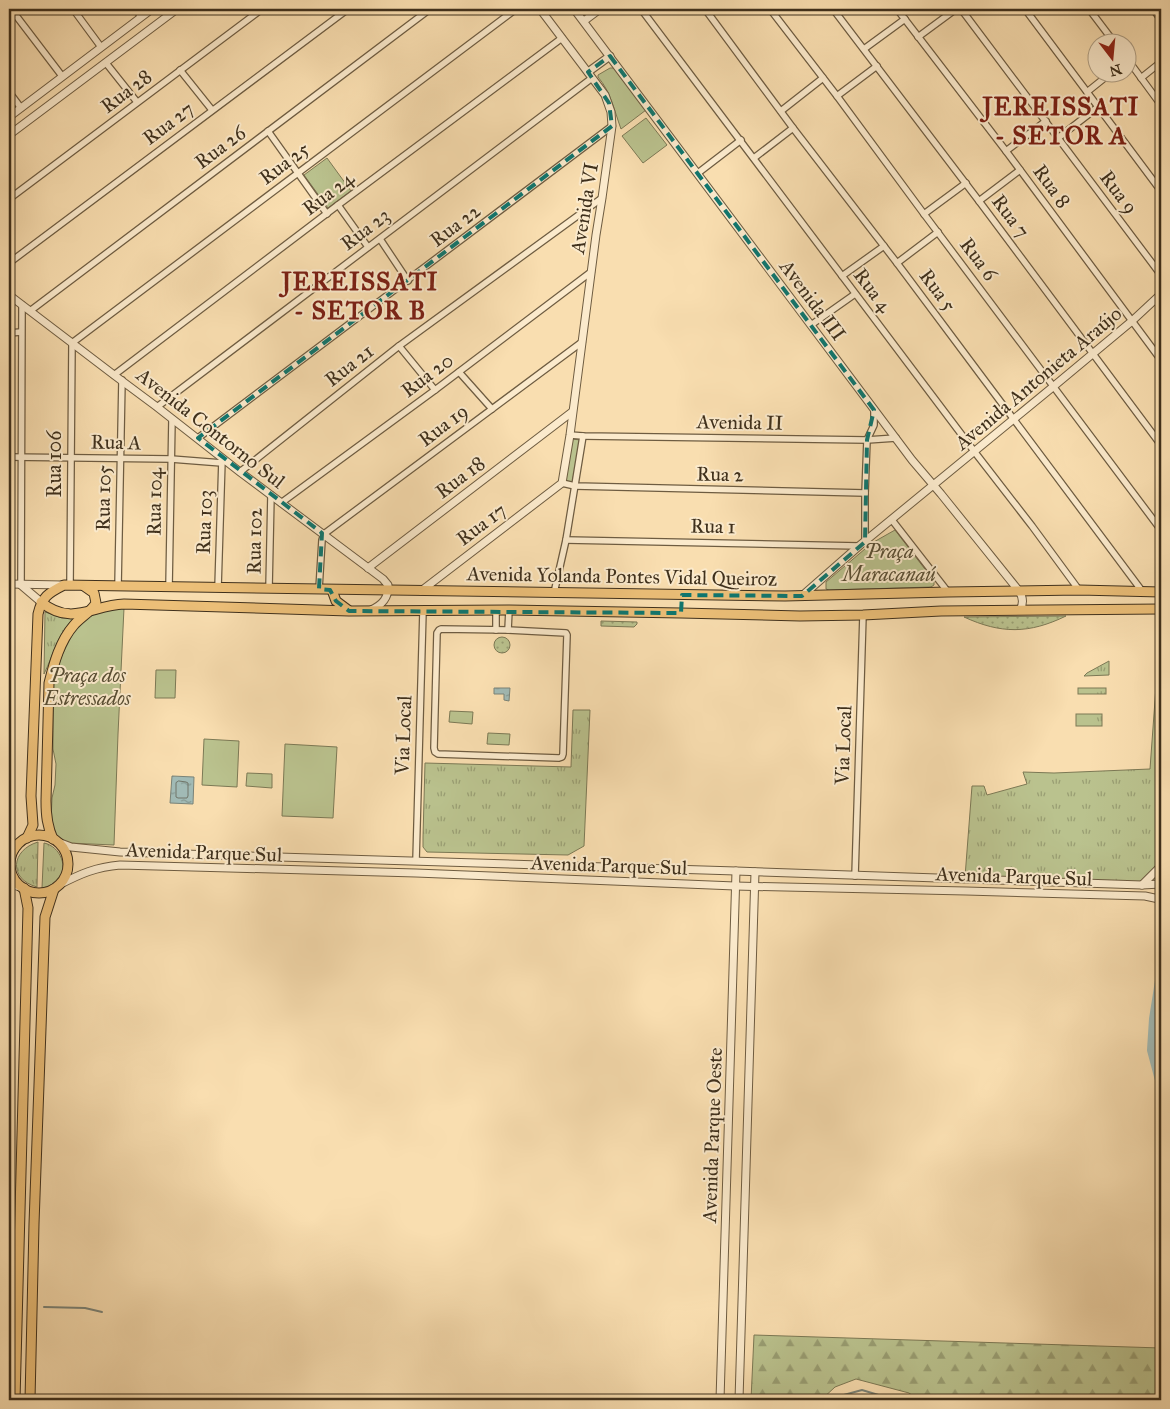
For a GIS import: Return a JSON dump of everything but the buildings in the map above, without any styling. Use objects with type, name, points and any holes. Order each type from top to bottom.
[{"type":"main road","name":"Avenida Yolanda Pontes Vidal Queiroz","points":[[67,585],[802,596],[1078,590],[1154,592]]},
{"type":"main road","points":[[57,887],[39,893],[31,892],[24,888],[13,875],[11,858],[12,849],[26,838],[33,825],[31,796],[38,614],[41,602],[48,593],[67,585]]},
{"type":"main road","points":[[30,1400],[34,1224],[46,918],[57,887],[67,871],[68,863],[67,855],[48,828],[46,818],[49,683],[65,638],[76,623],[96,603],[96,596],[89,588],[83,585]]},
{"type":"main road","points":[[332,590],[336,601],[349,611]]},
{"type":"main road","points":[[1150,609],[1154,600],[1154,592]]},
{"type":"main road","points":[[1154,592],[1161,609]]},
{"type":"main road","points":[[682,595],[682,613]]},
{"type":"main road","points":[[704,613],[705,595]]},
{"type":"main road","name":"Avenida Yolanda Pontes Vidal Queiroz","points":[[41,602],[51,609],[65,613],[83,613],[124,604],[349,611],[508,610],[800,616],[941,611],[1161,609]]},
{"type":"main road","points":[[26,838],[41,836],[56,840]]},
{"type":"main road","points":[[15,1400],[12,1363],[28,908],[24,888]]},
{"type":"street","points":[[11,9],[62,76]]},
{"type":"street","points":[[73,9],[101,47]]},
{"type":"street","points":[[136,9],[142,17]]},
{"type":"street","points":[[9,117],[152,9]]},
{"type":"street","name":"Rua 28","points":[[9,199],[262,9]]},
{"type":"street","name":"Rua 27","points":[[9,263],[348,9]]},
{"type":"street","name":"Rua 26","points":[[30,311],[430,9]]},
{"type":"street","name":"Rua 25","points":[[72,344],[516,9]]},
{"type":"street","name":"Avenida VI","points":[[540,9],[605,95],[609,103],[612,126],[562,483]]},
{"type":"street","name":"Avenida III","points":[[574,9],[912,460],[1019,591]]},
{"type":"street","points":[[584,21],[600,9]]},
{"type":"street","name":"Rua 4","points":[[641,9],[974,452],[1032,526],[1078,590]]},
{"type":"street","name":"Rua 5","points":[[705,9],[792,128],[897,263],[1014,419],[1154,592]]},
{"type":"street","name":"Rua 6","points":[[770,9],[1161,530]]},
{"type":"street","name":"Rua 7","points":[[833,9],[966,183],[1161,445]]},
{"type":"street","name":"Rua 8","points":[[896,9],[1006,151],[1161,360]]},
{"type":"street","points":[[918,37],[956,9]]},
{"type":"street","name":"Rua 9","points":[[961,9],[1161,275]]},
{"type":"street","points":[[1025,9],[1161,191]]},
{"type":"street","points":[[1089,9],[1106,32]]},
{"type":"street","points":[[1153,9],[1161,20]]},
{"type":"street","points":[[9,135],[106,63],[173,10]]},
{"type":"street","points":[[864,49],[905,19]]},
{"type":"street","name":"Rua 24","points":[[114,376],[338,205],[562,38]]},
{"type":"street","points":[[590,75],[610,56]]},
{"type":"street","points":[[1141,78],[1161,62]]},
{"type":"street","points":[[106,63],[137,102]]},
{"type":"street","points":[[837,96],[877,66]]},
{"type":"street","points":[[180,70],[212,110]]},
{"type":"street","points":[[1138,74],[1161,106]]},
{"type":"street","name":"Rua 23","points":[[157,407],[380,238],[590,75]]},
{"type":"street","points":[[781,111],[823,78]]},
{"type":"street","points":[[1087,92],[1100,82]]},
{"type":"street","points":[[9,92],[21,108]]},
{"type":"street","points":[[38,96],[46,107]]},
{"type":"street","points":[[1058,138],[1098,107]]},
{"type":"street","points":[[1006,151],[1046,121]]},
{"type":"street","name":"Rua 22","points":[[198,438],[612,126]]},
{"type":"street","points":[[754,158],[792,128]]},
{"type":"street","points":[[268,131],[328,214]]},
{"type":"street","points":[[698,173],[740,140]]},
{"type":"street","points":[[979,201],[1020,170]]},
{"type":"street","points":[[924,214],[966,183]]},
{"type":"street","name":"Rua 21","points":[[240,472],[399,346],[602,198]]},
{"type":"street","points":[[338,205],[368,247]]},
{"type":"street","points":[[897,263],[938,232]]},
{"type":"street","points":[[380,238],[408,281]]},
{"type":"street","points":[[842,276],[884,246]]},
{"type":"street","name":"Rua 20","points":[[281,503],[591,272]]},
{"type":"street","points":[[811,325],[855,294]]},
{"type":"street","name":"Avenida Antonieta Araújo","points":[[802,596],[862,544],[1093,354],[1161,294]]},
{"type":"street","name":"Avenida Contorno Sul","points":[[9,295],[198,438],[222,460],[368,568],[387,583],[388,591]]},
{"type":"street","points":[[22,306],[21,585],[41,602]]},
{"type":"street","points":[[9,333],[21,332]]},
{"type":"street","name":"Rua 19","points":[[324,534],[582,342]]},
{"type":"street","name":"Rua 106","points":[[67,585],[72,344]]},
{"type":"street","points":[[399,346],[435,390]]},
{"type":"street","points":[[459,372],[492,409]]},
{"type":"street","name":"Rua 105","points":[[118,586],[122,380]]},
{"type":"street","points":[[862,544],[867,440],[874,425],[874,410]]},
{"type":"street","name":"Rua 18","points":[[368,568],[572,412]]},
{"type":"street","name":"Rua 104","points":[[169,587],[172,418]]},
{"type":"street","name":"Avenida II","points":[[570,435],[867,440],[896,438]]},
{"type":"street","points":[[554,593],[566,540],[583,436]]},
{"type":"street","name":"Rua A","points":[[9,457],[222,460]]},
{"type":"street","name":"Rua 103","points":[[218,588],[222,460]]},
{"type":"street","name":"Rua 2","points":[[562,483],[575,486],[865,493]]},
{"type":"street","name":"Rua 17","points":[[421,591],[562,483]]},
{"type":"street","name":"Rua 102","points":[[269,588],[271,495]]},
{"type":"street","points":[[892,520],[948,592]]},
{"type":"street","points":[[319,589],[324,534]]},
{"type":"street","name":"Rua 1","points":[[566,540],[862,544]]},
{"type":"street","points":[[9,584],[67,585]]},
{"type":"street","points":[[366,611],[380,606],[387,597],[388,591]]},
{"type":"street","points":[[1019,591],[1022,599],[1020,610]]},
{"type":"street","points":[[496,610],[496,630]]},
{"type":"street","points":[[508,610],[508,630]]},
{"type":"street","name":"Via Local","points":[[416,860],[423,611]]},
{"type":"street","name":"Via Local","points":[[855,876],[863,615]]},
{"type":"street","points":[[438,630],[508,630],[564,632],[567,635],[562,757],[438,754],[435,752],[434,738],[438,630]]},
{"type":"street","name":"Avenida Parque Sul","points":[[56,840],[71,847],[120,852],[416,860],[1142,886],[1161,884]]},
{"type":"street","name":"Avenida Parque Sul","points":[[57,887],[93,869],[120,865],[416,873],[736,886],[966,890],[1145,896],[1161,901]]},
{"type":"street","points":[[1142,886],[1161,866]]},
{"type":"street","name":"Avenida Parque Oeste","points":[[720,1400],[736,871]]},
{"type":"street","name":"Avenida Parque Oeste","points":[[738,1400],[755,872]]},
{"type":"street","points":[[9,884],[24,888]]},
{"type":"highlighted area","points":[[610,56],[874,410],[867,440],[865,542],[802,596],[682,595],[681,613],[349,611],[336,601],[330,590],[319,589],[322,533],[198,438],[612,126],[609,103],[588,72]]},
{"type":"green space","points":[[610,68],[615,68],[646,110],[621,129],[609,95],[598,77],[598,75]]},
{"type":"green space","points":[[646,118],[667,145],[643,163],[622,136]]},
{"type":"green space","points":[[327,158],[351,191],[328,208],[304,175]]},
{"type":"green space","points":[[571,439],[581,440],[572,483],[565,480]]},
{"type":"green space","name":"Praça Maracanaú","points":[[895,530],[934,581],[934,585],[931,587],[826,589],[826,582],[872,543]]},
{"type":"green space","name":"Praça dos Estressados","points":[[114,608],[124,608],[114,845],[68,843],[56,836],[51,821],[56,764],[53,749],[53,684],[58,663],[74,631],[90,616]]},
{"type":"green space","points":[[45,612],[62,618],[74,618],[60,637],[44,674]]},
{"type":"green space","points":[[1066,616],[1040,626],[1015,630],[990,627],[964,617]]},
{"type":"green space","points":[[601,621],[637,622],[637,624],[634,627],[601,626]]},
{"type":"green space","points":[[502,637],[508,639],[510,645],[508,651],[502,653],[496,651],[494,645],[496,639]]},
{"type":"green space","points":[[1158,659],[1161,659],[1161,884],[965,877],[972,786],[984,786],[987,795],[1027,784],[1023,772],[1054,773],[1150,769]]},
{"type":"green space","points":[[1109,661],[1109,675],[1084,676],[1087,673]]},
{"type":"green space","points":[[156,670],[176,670],[175,698],[155,698]]},
{"type":"green space","points":[[1078,688],[1106,688],[1106,694],[1078,694]]},
{"type":"green space","points":[[573,710],[590,710],[584,846],[568,855],[427,852],[423,847],[425,763],[571,767]]},
{"type":"green space","points":[[450,711],[473,712],[472,724],[449,722]]},
{"type":"green space","points":[[1076,714],[1102,714],[1102,726],[1076,726]]},
{"type":"green space","points":[[488,733],[510,734],[509,745],[487,744]]},
{"type":"green space","points":[[204,739],[239,741],[237,787],[202,785]]},
{"type":"green space","points":[[285,744],[337,747],[333,818],[282,816]]},
{"type":"green space","points":[[247,773],[272,774],[272,788],[246,786]]},
{"type":"green space","points":[[38,842],[37,887],[21,878],[16,865],[22,851]]},
{"type":"green space","points":[[44,843],[55,848],[59,853],[63,870],[57,882],[42,888]]},
{"type":"green space","points":[[754,1335],[1161,1348],[1161,1400],[918,1400],[909,1393],[856,1379],[835,1387],[821,1400],[751,1400]]},
{"type":"water","points":[[494,688],[510,688],[509,701],[504,700],[504,694],[494,694]]},
{"type":"water","points":[[172,776],[194,777],[193,804],[170,803]]},
{"type":"waterway","points":[[1161,981],[1155,1019],[1153,1050],[1161,1080]]},
{"type":"waterway","points":[[44,1307],[85,1308],[102,1312]]},
{"type":"waterway","points":[[833,1400],[862,1390],[895,1400]]},
{"type":"district","name":"JEREISSATI - SETOR A","points":[[1061,120]]},
{"type":"district","name":"JEREISSATI - SETOR B","points":[[360,296]]}]
